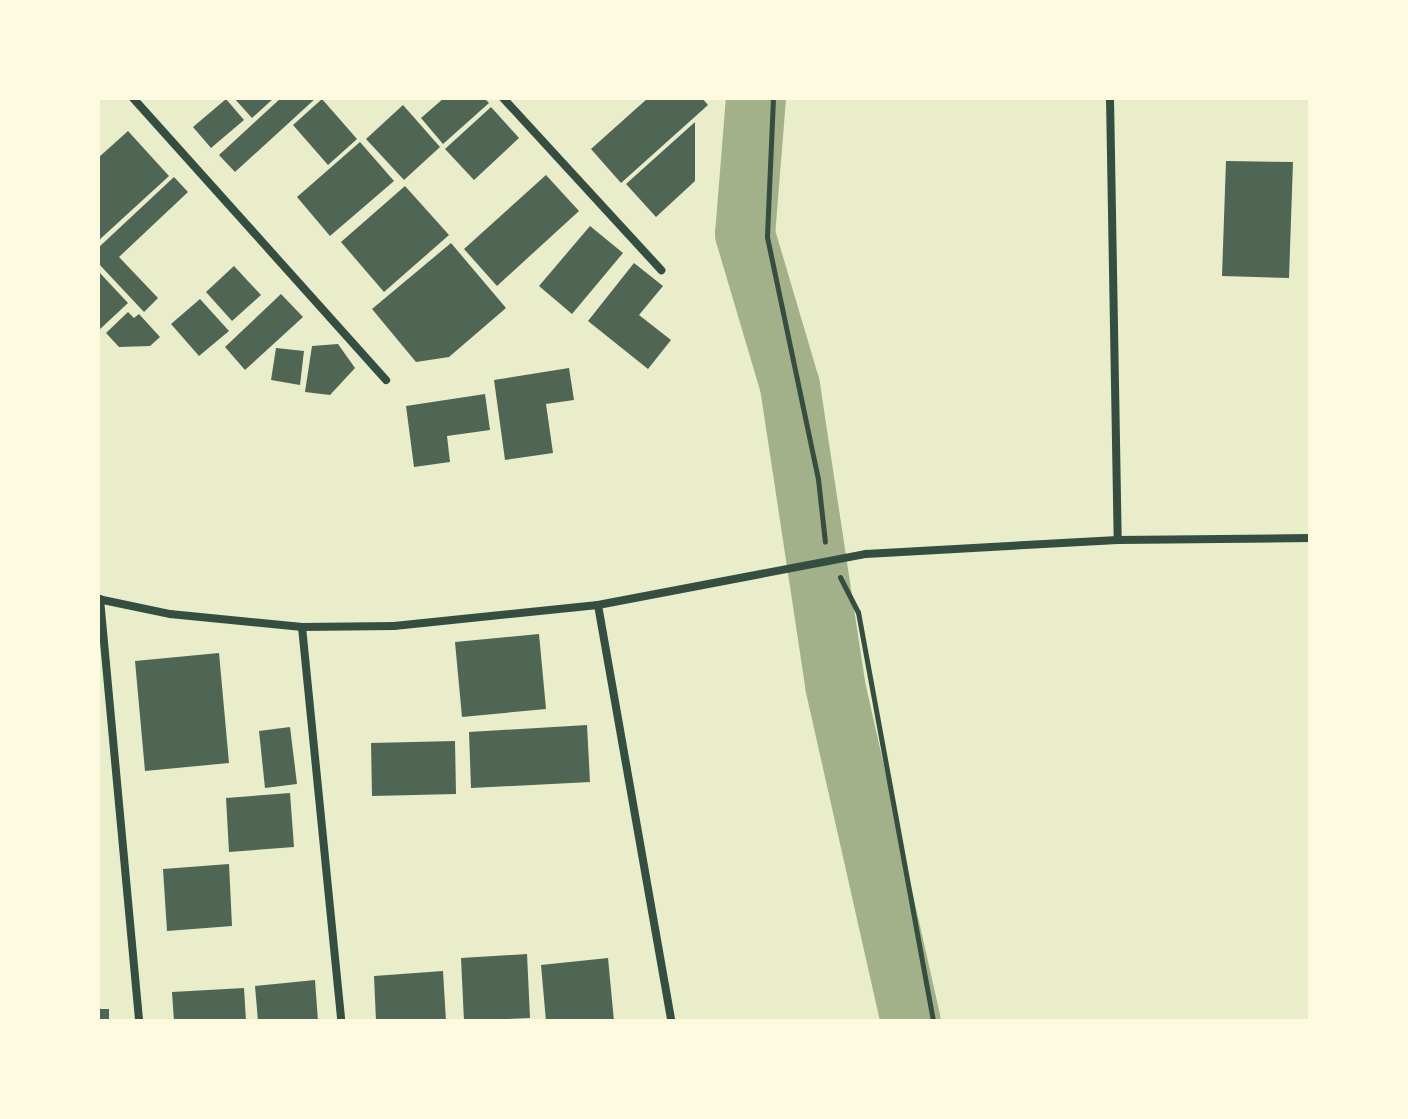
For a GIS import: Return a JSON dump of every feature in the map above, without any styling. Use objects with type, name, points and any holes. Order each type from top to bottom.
[{"type":"street","points":[[133,98],[386,380]]},
{"type":"street","points":[[503,98],[661,270]]},
{"type":"street","points":[[1110,98],[1118,540]]},
{"type":"street","points":[[139,1021],[99,599],[170,614],[302,627],[394,626],[598,605],[866,554],[1118,540],[1310,538]]},
{"type":"street","points":[[598,605],[671,1021]]},
{"type":"street","points":[[302,627],[341,1021]]},
{"type":"building","points":[[234,98],[274,98],[252,118]]},
{"type":"building","points":[[281,98],[316,98],[235,172],[219,155]]},
{"type":"building","points":[[444,98],[484,98],[489,103],[443,144],[421,118]]},
{"type":"building","points":[[648,98],[702,98],[708,105],[621,183],[591,149]]},
{"type":"building","points":[[226,99],[244,120],[211,148],[193,127]]},
{"type":"building","points":[[322,99],[357,139],[328,165],[293,125]]},
{"type":"building","points":[[403,105],[440,147],[404,180],[366,139]]},
{"type":"building","points":[[491,107],[519,138],[474,180],[445,149]]},
{"type":"building","points":[[695,122],[695,181],[656,217],[626,184]]},
{"type":"building","points":[[128,131],[169,176],[98,241],[98,158]]},
{"type":"building","points":[[360,142],[394,181],[330,236],[297,197]]},
{"type":"building","points":[[1226,161],[1293,162],[1289,278],[1222,276]]},
{"type":"building","points":[[546,175],[579,211],[497,286],[464,249]]},
{"type":"building","points":[[174,177],[188,192],[119,257],[158,298],[144,312],[98,263],[98,248]]},
{"type":"building","points":[[405,186],[449,235],[384,292],[341,242]]},
{"type":"building","points":[[590,226],[623,253],[572,314],[539,286]]},
{"type":"building","points":[[451,243],[506,308],[449,357],[416,362],[372,309]]},
{"type":"building","points":[[634,263],[663,286],[639,315],[671,340],[648,369],[588,321]]},
{"type":"building","points":[[234,266],[261,295],[232,321],[206,292]]},
{"type":"building","points":[[98,271],[128,303],[98,331]]},
{"type":"building","points":[[281,294],[303,317],[245,370],[225,347]]},
{"type":"building","points":[[200,299],[229,331],[199,356],[171,324]]},
{"type":"building","points":[[128,312],[134,318],[139,314],[160,337],[150,346],[119,347],[106,333]]},
{"type":"building","points":[[338,344],[355,368],[330,395],[305,392],[312,346]]},
{"type":"building","points":[[276,348],[304,351],[300,385],[271,380]]},
{"type":"building","points":[[569,368],[574,400],[546,404],[553,453],[505,460],[494,380]]},
{"type":"building","points":[[485,394],[490,430],[447,436],[450,462],[414,467],[406,406]]},
{"type":"building","points":[[539,634],[546,709],[462,717],[455,642]]},
{"type":"building","points":[[219,653],[229,763],[145,771],[135,661]]},
{"type":"building","points":[[587,725],[590,782],[471,788],[469,732]]},
{"type":"building","points":[[290,727],[297,784],[265,788],[259,731]]},
{"type":"building","points":[[455,741],[456,794],[372,796],[371,743]]},
{"type":"building","points":[[290,793],[294,847],[229,852],[226,798]]},
{"type":"building","points":[[229,864],[232,926],[167,931],[163,869]]},
{"type":"building","points":[[527,954],[530,1018],[464,1021],[461,958]]},
{"type":"building","points":[[608,958],[614,1021],[546,1021],[541,965]]},
{"type":"building","points":[[443,971],[446,1021],[376,1021],[374,976]]},
{"type":"building","points":[[315,980],[318,1021],[258,1021],[255,986]]},
{"type":"building","points":[[244,988],[246,1021],[174,1021],[172,992]]},
{"type":"building","points":[[98,1009],[109,1009],[109,1021],[98,1021]]},
{"type":"waterway","points":[[756,98],[745,234],[790,386],[835,685],[911,1021]]}]
